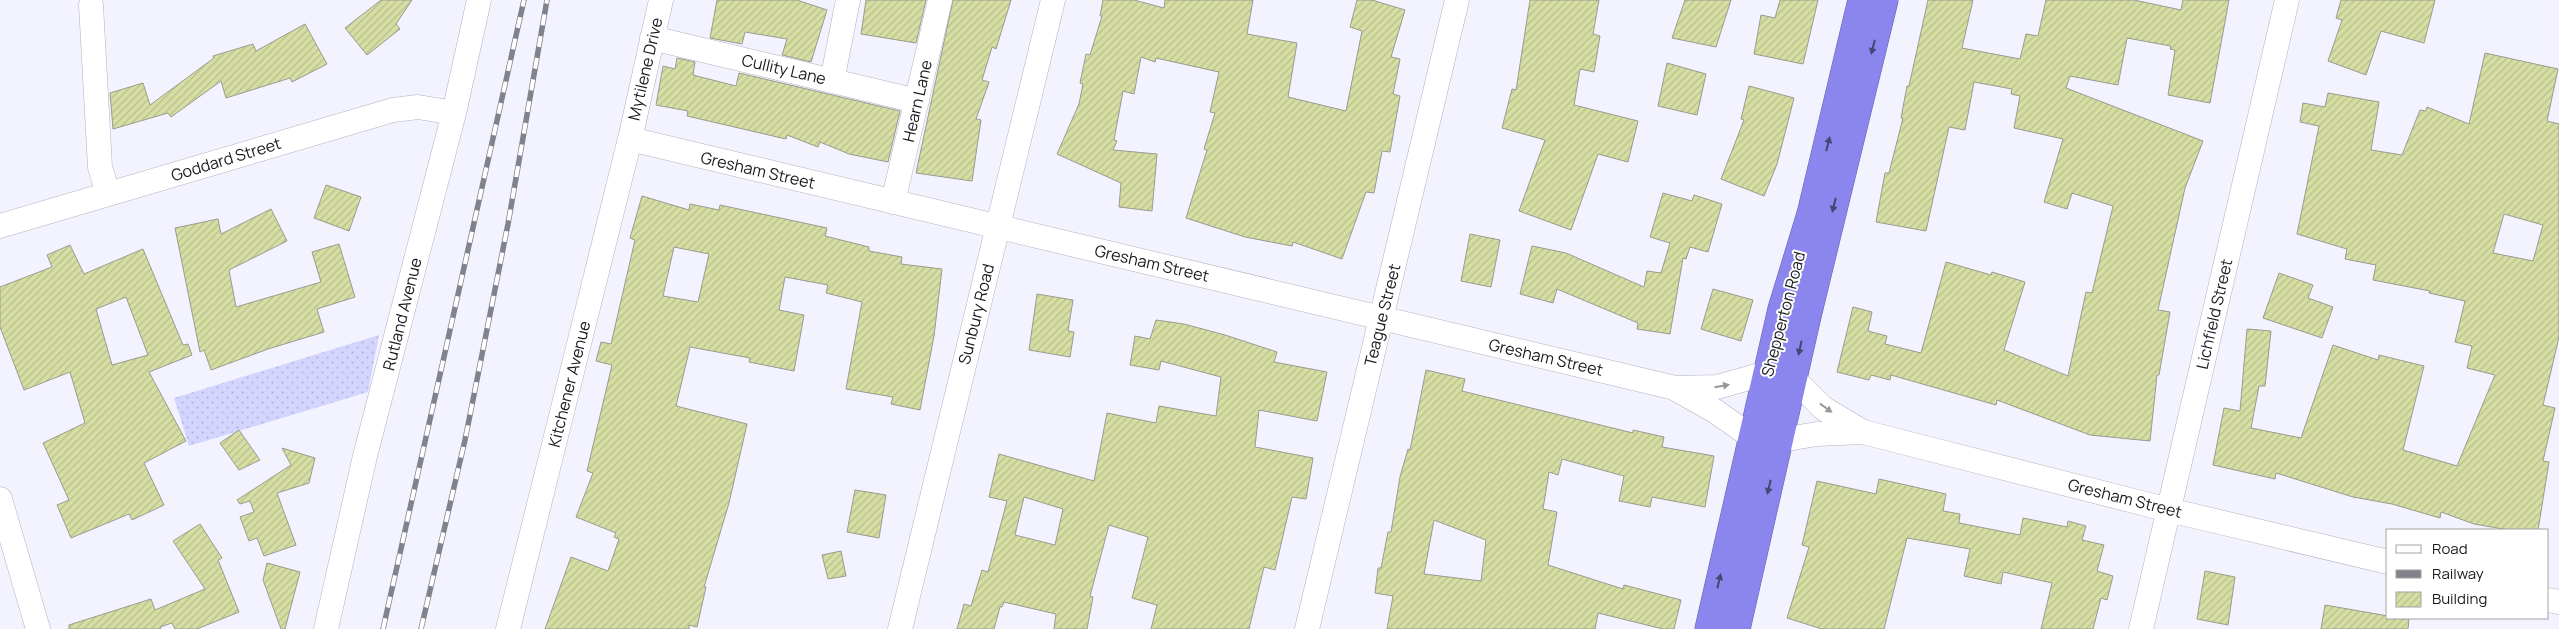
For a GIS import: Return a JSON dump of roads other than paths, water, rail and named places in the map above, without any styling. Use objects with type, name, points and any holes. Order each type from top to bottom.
[{"type":"highway","name":"Shepperton Road","points":[[1709,629],[1782,309],[1811,214],[1862,0]]},
{"type":"highway","name":"Shepperton Road","points":[[1736,629],[1884,0]]},
{"type":"street","name":"Rutland Avenue","points":[[326,629],[365,456],[454,113],[479,0]]},
{"type":"street","name":"Mytilene Drive","points":[[630,139],[661,0]]},
{"type":"street","points":[[832,81],[848,0]]},
{"type":"street","name":"Hearn Lane","points":[[893,202],[940,0]]},
{"type":"street","name":"Sunbury Road","points":[[900,629],[1053,0]]},
{"type":"street","name":"Teague Street","points":[[1306,629],[1457,0]]},
{"type":"street","name":"Lichfield Street","points":[[2141,629],[2287,0]]},
{"type":"street","points":[[91,5],[100,167],[108,194]]},
{"type":"street","name":"Cullity Lane","points":[[652,38],[917,100]]},
{"type":"street","name":"Goddard Street","points":[[0,226],[393,110],[418,108],[454,113]]},
{"type":"street","name":"Gresham Street","points":[[630,139],[1675,388],[1717,387],[1767,373]]},
{"type":"street","name":"Kitchener Avenue","points":[[508,629],[630,139]]},
{"type":"street","name":"Gresham Street","points":[[1794,380],[1823,408],[1863,432],[2169,510],[2386,562]]},
{"type":"street","name":"Gresham Street","points":[[1675,388],[1715,411],[1752,437]]},
{"type":"street","name":"Gresham Street","points":[[1781,440],[1817,434],[1863,432]]},
{"type":"street","points":[[0,499],[38,629]]},
{"type":"railway","points":[[383,629],[524,0]]},
{"type":"railway","points":[[421,629],[465,440],[508,224],[547,0]]}]
